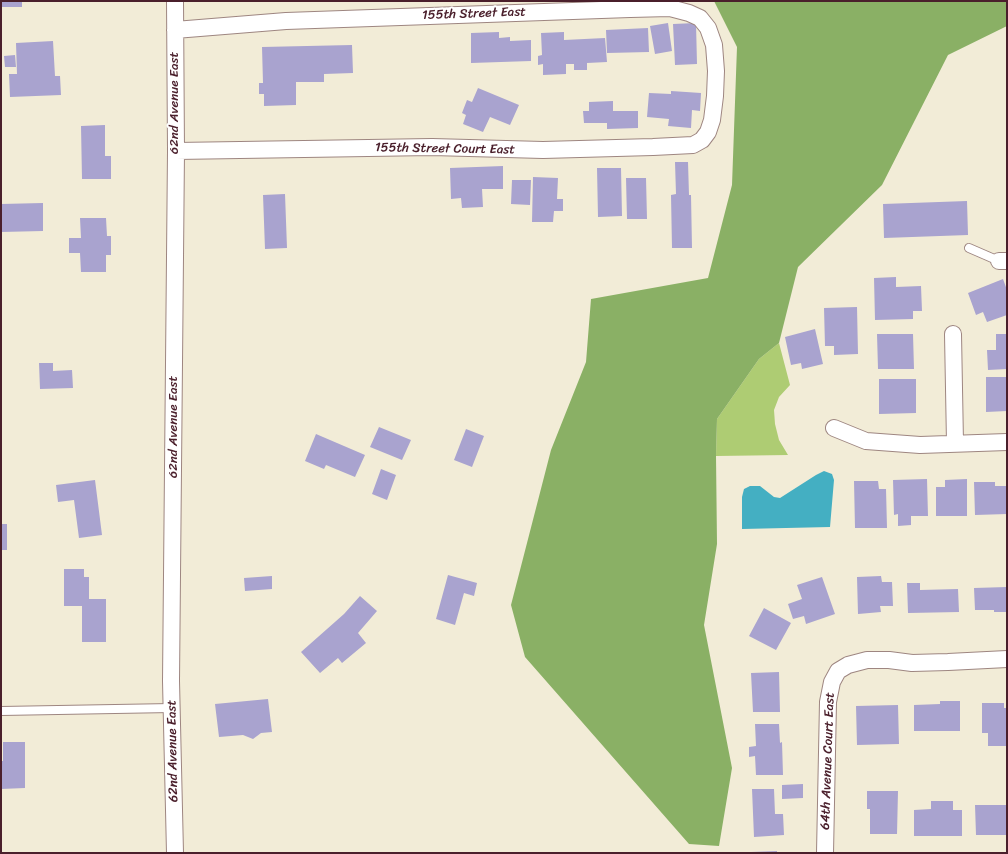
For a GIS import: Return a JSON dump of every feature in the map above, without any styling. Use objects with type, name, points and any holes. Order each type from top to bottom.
[{"type":"street","name":"62nd Avenue East","points":[[174,853],[172,708],[176,151],[175,1]]},
{"type":"street","name":"155th Street East","points":[[175,30],[286,21],[670,8],[689,13],[700,18],[708,28],[714,45],[716,71],[715,96],[712,120],[708,132]]},
{"type":"street","name":"155th Street Court East","points":[[176,151],[432,147],[544,150],[653,147],[694,145],[702,140],[708,132]]},
{"type":"street","points":[[953,334],[955,443]]},
{"type":"street","points":[[834,428],[866,442],[920,445],[1007,442]]},
{"type":"street","name":"64th Avenue Court East","points":[[825,853],[828,702],[832,682],[838,671],[848,665],[867,660],[889,660],[912,663],[1007,659]]},
{"type":"lane","points":[[969,248],[1003,261]]},
{"type":"lane","points":[[1,711],[172,708]]},
{"type":"green space","points":[[714,1],[1007,1],[1007,26],[948,55],[882,185],[798,267],[779,343],[759,359],[717,419],[717,544],[704,625],[732,768],[719,846],[689,844],[525,657],[511,605],[551,450],[586,362],[591,299],[708,278],[732,185],[737,47]]},
{"type":"green space","points":[[779,343],[790,385],[779,397],[774,410],[775,424],[779,440],[788,455],[716,456],[717,419],[759,359]]},
{"type":"water","points":[[824,471],[832,474],[834,480],[830,527],[742,529],[742,497],[744,489],[750,486],[760,486],[774,497],[780,498]]},
{"type":"building","points":[[1,1],[22,1],[22,7],[1,7]]},
{"type":"building","points":[[668,23],[672,51],[655,54],[650,26]]},
{"type":"building","points":[[696,23],[697,64],[675,65],[673,24]]},
{"type":"building","points":[[648,28],[649,52],[607,53],[606,30]]},
{"type":"building","points":[[499,32],[499,38],[510,37],[510,41],[531,40],[531,61],[471,63],[471,33]]},
{"type":"building","points":[[564,32],[564,40],[605,38],[607,62],[587,63],[587,70],[574,70],[574,64],[566,64],[566,74],[543,75],[543,64],[538,65],[538,56],[542,55],[541,33]]},
{"type":"building","points":[[53,41],[55,76],[60,76],[61,95],[10,97],[9,74],[17,74],[16,43]]},
{"type":"building","points":[[352,45],[353,73],[324,74],[324,82],[296,82],[296,105],[264,106],[264,94],[259,94],[259,83],[263,83],[262,47]]},
{"type":"building","points":[[15,55],[16,67],[5,67],[4,56]]},
{"type":"building","points":[[478,88],[519,105],[510,125],[490,117],[483,132],[463,124],[466,115],[462,113],[467,100],[472,102]]},
{"type":"building","points":[[671,91],[701,93],[700,111],[692,110],[691,128],[668,126],[669,119],[647,117],[649,93],[671,94]]},
{"type":"building","points":[[613,101],[613,111],[638,111],[638,128],[607,129],[607,123],[584,123],[583,111],[589,111],[589,102]]},
{"type":"building","points":[[105,125],[105,156],[111,156],[111,179],[82,179],[81,126]]},
{"type":"building","points":[[675,162],[688,162],[689,195],[691,195],[692,248],[672,248],[671,195],[676,194]]},
{"type":"building","points":[[503,166],[503,189],[482,189],[483,207],[462,208],[461,198],[451,199],[450,168]]},
{"type":"building","points":[[597,168],[621,168],[622,216],[598,217]]},
{"type":"building","points":[[533,177],[558,178],[557,199],[563,199],[563,211],[554,211],[553,222],[532,222]]},
{"type":"building","points":[[626,178],[646,178],[647,219],[627,219]]},
{"type":"building","points":[[512,180],[531,180],[530,205],[511,204]]},
{"type":"building","points":[[285,194],[287,248],[265,249],[263,195]]},
{"type":"building","points":[[967,201],[968,235],[884,238],[883,204]]},
{"type":"building","points":[[43,203],[43,231],[1,232],[1,204]]},
{"type":"building","points":[[80,218],[106,218],[107,236],[111,236],[111,255],[106,255],[106,272],[81,272],[80,253],[69,253],[69,238],[81,238]]},
{"type":"building","points":[[896,277],[896,287],[921,286],[922,311],[913,311],[913,319],[875,320],[874,278]]},
{"type":"building","points":[[1003,279],[1007,290],[1007,315],[987,322],[983,312],[976,315],[968,293]]},
{"type":"building","points":[[857,307],[858,354],[834,355],[834,346],[825,346],[824,308]]},
{"type":"building","points":[[815,329],[823,364],[802,369],[801,363],[791,365],[785,337]]},
{"type":"building","points":[[877,334],[913,334],[914,369],[878,369]]},
{"type":"building","points":[[996,334],[1007,334],[1007,369],[988,370],[987,350],[996,350]]},
{"type":"building","points":[[39,363],[53,363],[53,371],[72,370],[73,388],[40,389]]},
{"type":"building","points":[[986,377],[1007,377],[1007,411],[986,412]]},
{"type":"building","points":[[879,379],[916,379],[916,413],[879,414]]},
{"type":"building","points":[[379,427],[411,440],[402,460],[370,447]]},
{"type":"building","points":[[466,429],[484,436],[472,467],[454,460]]},
{"type":"building","points":[[316,434],[365,455],[355,477],[326,465],[324,469],[305,461]]},
{"type":"building","points":[[381,469],[396,475],[387,500],[372,494]]},
{"type":"building","points":[[927,479],[928,516],[911,516],[911,525],[898,526],[898,514],[894,515],[893,480]]},
{"type":"building","points":[[967,479],[967,516],[936,516],[936,487],[945,487],[945,480]]},
{"type":"building","points":[[95,480],[102,535],[79,538],[74,500],[58,502],[56,485]]},
{"type":"building","points":[[854,481],[878,481],[879,489],[886,489],[887,528],[855,528]]},
{"type":"building","points":[[974,482],[995,482],[995,486],[1007,486],[1007,514],[975,515]]},
{"type":"building","points":[[1,524],[7,524],[7,550],[1,550]]},
{"type":"building","points":[[64,569],[84,569],[84,577],[89,577],[89,599],[106,599],[106,642],[82,642],[82,606],[64,606]]},
{"type":"building","points":[[448,575],[477,583],[474,596],[464,593],[455,625],[436,619]]},
{"type":"building","points":[[272,576],[272,589],[245,591],[244,578]]},
{"type":"building","points":[[881,576],[882,582],[892,582],[893,606],[880,606],[881,612],[858,614],[857,577]]},
{"type":"building","points":[[822,577],[835,614],[806,624],[804,616],[793,619],[788,604],[802,599],[797,585]]},
{"type":"building","points":[[907,583],[920,583],[920,590],[958,589],[959,612],[908,613]]},
{"type":"building","points":[[1007,587],[1007,612],[975,610],[974,588]]},
{"type":"building","points":[[360,596],[377,611],[358,633],[366,643],[342,663],[338,658],[320,673],[301,652],[344,614]]},
{"type":"building","points":[[764,608],[791,623],[776,650],[749,636]]},
{"type":"building","points":[[779,672],[780,712],[753,712],[751,673]]},
{"type":"building","points":[[268,699],[272,732],[261,733],[253,739],[243,735],[219,737],[215,704]]},
{"type":"building","points":[[940,701],[960,701],[960,731],[914,731],[914,705],[940,704]]},
{"type":"building","points":[[982,703],[1004,703],[1004,708],[1007,708],[1007,746],[988,746],[988,733],[982,733]]},
{"type":"building","points":[[898,705],[899,744],[857,745],[856,706]]},
{"type":"building","points":[[755,724],[779,724],[780,743],[782,742],[783,775],[756,775],[755,756],[749,757],[749,747],[756,746]]},
{"type":"building","points":[[3,742],[25,742],[25,788],[1,789]]},
{"type":"building","points":[[803,784],[803,798],[782,799],[782,785]]},
{"type":"building","points":[[752,789],[774,789],[775,814],[783,814],[784,835],[754,837]]},
{"type":"building","points":[[867,791],[898,791],[897,834],[870,834],[870,809],[867,809]]},
{"type":"building","points":[[931,801],[953,801],[953,810],[962,810],[962,836],[914,836],[914,810],[931,809]]},
{"type":"building","points":[[975,805],[1007,805],[1007,835],[976,835]]},
{"type":"building","points":[[777,851],[777,853],[751,853],[751,852]]}]
